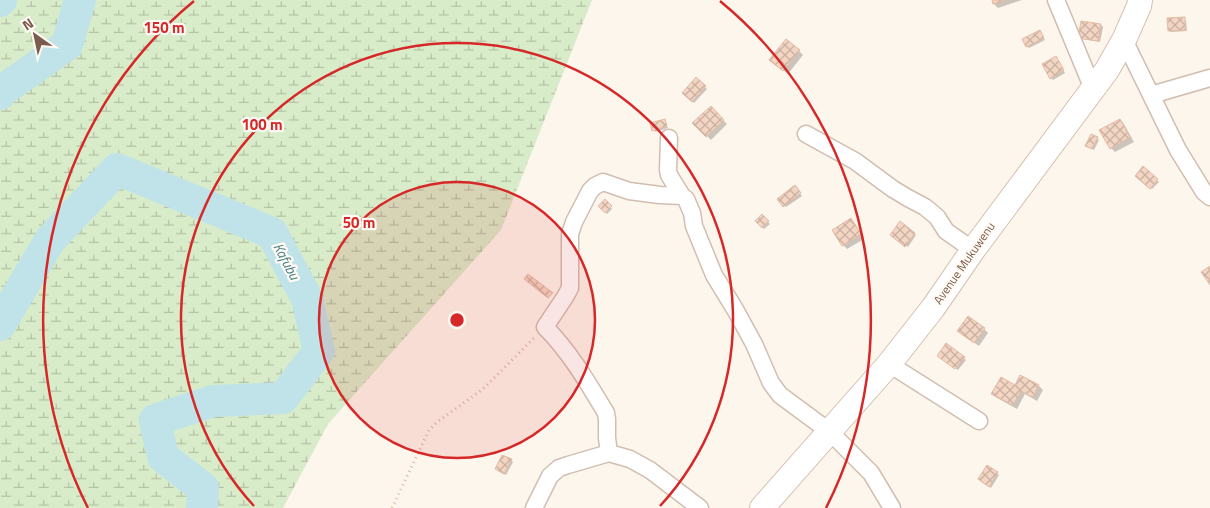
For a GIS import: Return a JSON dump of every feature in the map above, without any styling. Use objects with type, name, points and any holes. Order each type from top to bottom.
[{"type":"street","points":[[1056,0],[1092,89]]},
{"type":"street","name":"Avenue Mukuwenu","points":[[762,508],[889,364],[933,308],[972,250],[1107,70],[1124,40],[1140,0]]},
{"type":"street","points":[[1124,40],[1178,150],[1204,192],[1210,197]]},
{"type":"street","points":[[1151,95],[1210,78]]},
{"type":"street","points":[[806,134],[856,161],[900,194],[925,207],[937,217],[946,231],[972,250]]},
{"type":"street","points":[[669,138],[669,175],[682,196],[686,199],[692,213],[694,226],[714,275],[754,344],[771,383],[780,395],[830,432],[871,473],[892,508]]},
{"type":"street","points":[[609,453],[606,413],[560,342],[545,327],[570,288],[570,234],[590,191],[603,182],[629,191],[660,196],[682,196]]},
{"type":"street","points":[[889,364],[979,421]]},
{"type":"street","points":[[534,508],[550,476],[559,468],[609,453],[630,459],[650,470],[700,508]]},
{"type":"path","points":[[392,508],[429,430],[483,389],[545,327]]},
{"type":"green space","points":[[0,0],[592,0],[501,230],[328,424],[283,508],[0,508]]},
{"type":"building","points":[[992,0],[1006,0],[993,4]]},
{"type":"building","points":[[1185,17],[1185,30],[1168,31],[1167,18]]},
{"type":"building","points":[[1081,21],[1101,24],[1098,41],[1078,38]]},
{"type":"building","points":[[1040,30],[1044,38],[1026,47],[1022,39]]},
{"type":"building","points":[[786,39],[800,50],[783,71],[769,60]]},
{"type":"building","points":[[1056,56],[1064,70],[1050,79],[1042,64]]},
{"type":"building","points":[[696,77],[706,86],[692,102],[682,93]]},
{"type":"building","points":[[711,106],[724,120],[706,137],[692,123]]},
{"type":"building","points":[[665,119],[667,126],[652,131],[650,123]]},
{"type":"building","points":[[1120,119],[1130,137],[1110,149],[1099,130]]},
{"type":"building","points":[[1091,134],[1098,137],[1092,149],[1085,146]]},
{"type":"building","points":[[1143,166],[1158,179],[1150,189],[1135,176]]},
{"type":"building","points":[[795,185],[801,193],[783,207],[777,199]]},
{"type":"building","points":[[605,199],[612,206],[605,213],[598,206]]},
{"type":"building","points":[[762,214],[769,221],[762,228],[755,221]]},
{"type":"building","points":[[851,218],[861,234],[842,246],[832,230]]},
{"type":"building","points":[[900,221],[915,233],[905,247],[890,235]]},
{"type":"building","points":[[1210,266],[1210,285],[1201,272]]},
{"type":"building","points":[[528,274],[553,293],[548,298],[524,279]]},
{"type":"building","points":[[968,316],[985,328],[974,343],[957,331]]},
{"type":"building","points":[[946,343],[965,357],[955,369],[937,356]]},
{"type":"building","points":[[1020,375],[1039,385],[1033,397],[1021,391],[1013,405],[991,394],[1001,377],[1015,385]]},
{"type":"building","points":[[502,455],[512,459],[504,474],[495,469]]},
{"type":"building","points":[[987,465],[998,472],[989,487],[978,479]]},
{"type":"waterway","name":"Kafubu","points":[[0,94],[67,45],[80,0]]},
{"type":"waterway","name":"Kafubu","points":[[0,325],[50,240],[117,169],[272,233],[307,299],[319,351],[283,398],[213,401],[155,420],[163,457],[203,488],[202,508]]}]
